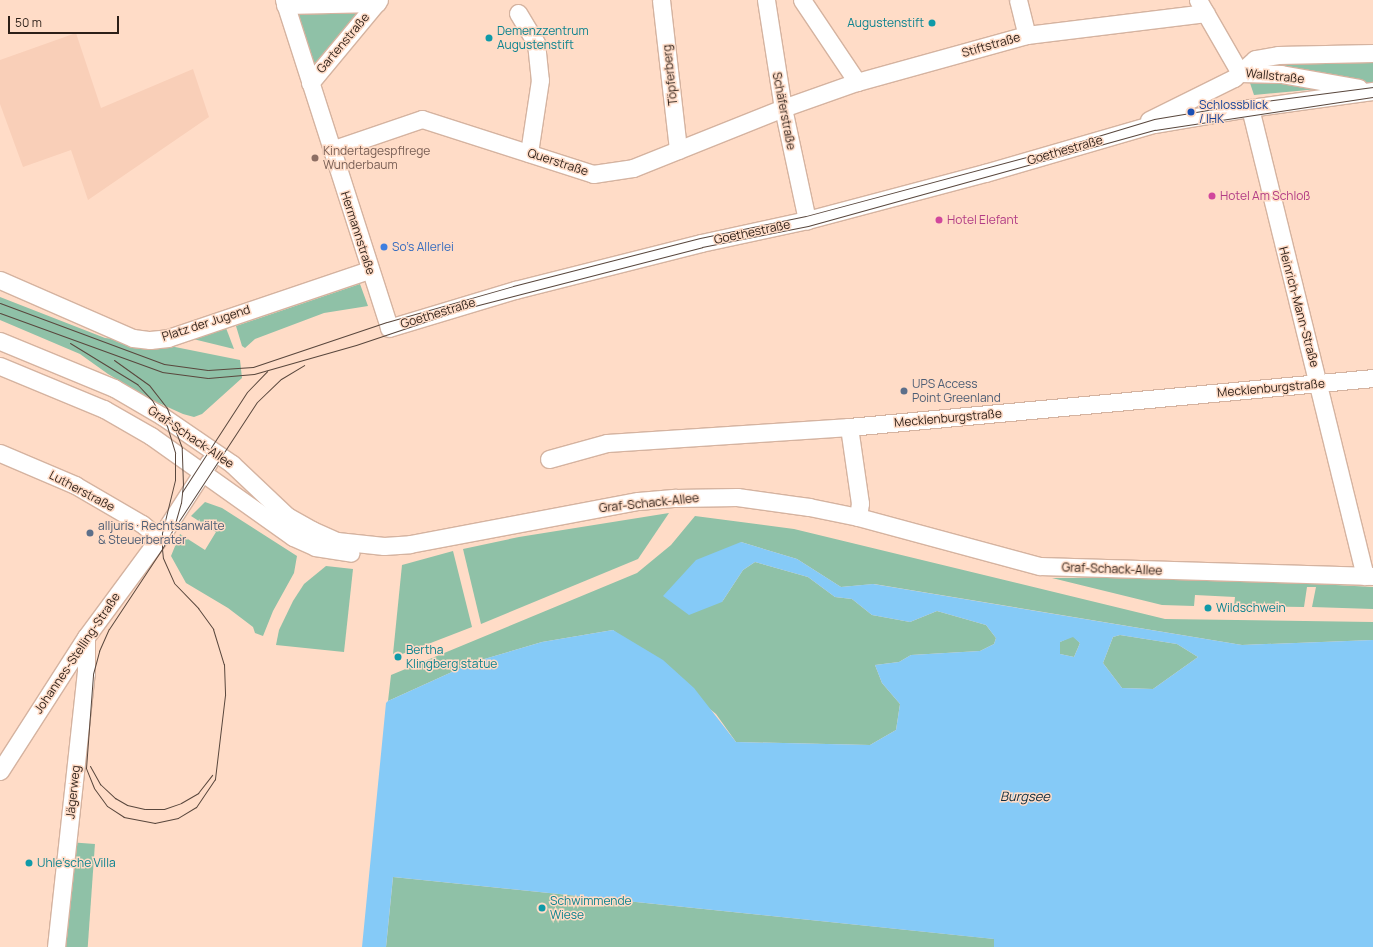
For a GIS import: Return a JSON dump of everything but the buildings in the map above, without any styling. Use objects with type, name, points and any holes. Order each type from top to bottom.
[{"type":"street","name":"Töpferberg","points":[[661,0],[678,150]]},
{"type":"street","name":"Schäferstraße","points":[[766,0],[783,108],[807,220]]},
{"type":"street","points":[[802,0],[857,82]]},
{"type":"street","points":[[1018,0],[1027,35]]},
{"type":"street","name":"Gartenstraße","points":[[285,2],[378,1]]},
{"type":"street","name":"Gartenstraße","points":[[310,83],[378,1]]},
{"type":"street","name":"Hermannstraße","points":[[285,2],[369,270],[389,328]]},
{"type":"street","name":"Stiftstraße","points":[[783,108],[857,82],[1027,35],[1202,7]]},
{"type":"street","name":"Wallstraße","points":[[1202,7],[1240,73],[1281,74],[1370,91]]},
{"type":"street","points":[[518,13],[536,44],[540,80],[529,152]]},
{"type":"street","name":"Goethestraße","points":[[1115,136],[1240,73],[1255,59],[1278,55],[1373,53]]},
{"type":"street","name":"Goethestraße","points":[[389,328],[522,289],[701,243],[807,220],[1154,124],[1250,108],[1370,91]]},
{"type":"street","name":"Querstraße","points":[[331,150],[422,119],[529,152],[593,174],[632,168],[783,108]]},
{"type":"street","name":"Heinrich-Mann-Straße","points":[[1250,108],[1273,206],[1369,576]]},
{"type":"street","name":"Platz der Jugend","points":[[0,280],[133,338],[150,340],[168,338],[369,270]]},
{"type":"street","name":"Graf-Schack-Allee","points":[[0,341],[114,388],[162,416],[232,464],[287,516],[312,530],[337,541],[384,546],[442,540]]},
{"type":"street","name":"Graf-Schack-Allee","points":[[0,366],[104,409],[151,436],[203,472],[278,529],[315,547],[359,554],[380,554],[589,510],[676,498],[737,497],[809,507],[858,517],[1040,566],[1369,576]]},
{"type":"street","name":"Mecklenburgstraße","points":[[549,459],[607,443],[849,427],[1373,378]]},
{"type":"street","points":[[849,427],[860,503],[858,517]]},
{"type":"street","points":[[159,538],[216,452]]},
{"type":"street","name":"Lutherstraße","points":[[0,453],[51,474],[142,524],[159,538]]},
{"type":"street","name":"Johannes-Stelling-Straße","points":[[0,771],[86,637],[159,538]]},
{"type":"street","name":"Jägerweg","points":[[56,947],[86,673],[86,637]]},
{"type":"shaded area","points":[[76,33],[101,108],[193,69],[209,117],[88,200],[71,150],[23,167],[0,104],[0,60]]},
{"type":"green space","points":[[377,3],[310,83],[285,5]]},
{"type":"green space","points":[[1373,53],[1373,84],[1254,95],[1249,80],[1281,74],[1278,55]]},
{"type":"green space","points":[[360,284],[368,306],[324,313],[255,339],[245,348],[242,346],[236,326]]},
{"type":"green space","points":[[0,297],[105,338],[165,345],[240,360],[242,378],[202,414],[194,417],[183,414],[152,400],[108,374],[80,354],[0,320]]},
{"type":"green space","points":[[226,328],[234,349],[193,339]]},
{"type":"green space","points":[[205,502],[222,508],[297,556],[294,573],[273,611],[263,636],[255,633],[253,627],[228,608],[186,583],[171,556],[180,534],[205,550],[216,532],[191,516]]},
{"type":"green space","points":[[669,513],[638,559],[481,624],[463,549],[519,537]]},
{"type":"green space","points":[[695,516],[794,529],[1165,619],[1373,622],[1373,640],[1242,645],[874,584],[841,587],[797,559],[741,542],[722,602],[743,570],[755,562],[808,577],[835,597],[852,599],[872,615],[910,622],[937,611],[986,625],[996,638],[994,644],[980,651],[911,655],[899,662],[875,665],[882,683],[900,704],[896,730],[870,745],[736,742],[716,714],[613,630],[542,642],[474,662],[388,701],[391,675],[637,573],[671,545]]},
{"type":"green space","points":[[453,551],[472,627],[397,656],[393,654],[402,565]]},
{"type":"green space","points":[[326,566],[353,569],[344,652],[276,645],[279,630],[293,601],[304,584]]},
{"type":"green space","points":[[1184,577],[1373,587],[1373,609],[1312,607],[1316,587],[1307,587],[1304,607],[1234,606],[1235,597],[1195,595],[1194,606],[1162,605],[1052,578]]},
{"type":"green space","points":[[1120,635],[1177,644],[1198,657],[1153,689],[1122,688],[1103,663],[1113,637]]},
{"type":"green space","points":[[1073,636],[1080,643],[1074,657],[1060,654],[1060,642]]},
{"type":"green space","points":[[68,842],[95,844],[88,947],[61,947]]},
{"type":"green space","name":"Schwimmende Wiese","points":[[393,877],[995,939],[994,947],[386,947]]},
{"type":"water","name":"Burgsee","points":[[741,542],[797,559],[841,587],[873,584],[1242,645],[1373,640],[1373,947],[994,947],[994,939],[393,877],[386,947],[362,947],[386,703],[388,701],[474,662],[542,642],[613,630],[663,660],[694,688],[736,742],[870,745],[896,730],[900,704],[882,683],[875,665],[899,662],[911,655],[980,651],[994,644],[996,638],[986,625],[937,611],[910,622],[872,615],[852,599],[835,597],[808,577],[755,562],[743,570],[722,602],[689,615],[663,596],[696,560]],"holes":[[[1120,635],[1177,644],[1198,657],[1153,689],[1122,688],[1103,663],[1113,637]],[[1073,637],[1080,643],[1074,657],[1060,654],[1060,642]]]},
{"type":"tram line","points":[[0,303],[164,364],[208,370],[253,367],[387,322],[513,286],[700,238],[806,216],[1045,152],[1154,119],[1250,103],[1373,87]]},
{"type":"tram line","points":[[0,313],[162,372],[208,378],[254,374],[356,345],[463,309],[702,247],[808,226],[1155,130],[1373,97]]},
{"type":"tram line","points":[[70,343],[137,384],[152,400],[167,426],[175,453],[175,480],[162,533],[162,549],[163,558],[174,583],[198,608],[213,629],[224,664],[225,695],[215,779],[196,807],[178,818],[155,823],[124,817],[107,806],[94,788],[86,768],[93,674],[99,651],[109,629],[162,549],[174,527],[181,503],[183,485],[182,448],[167,408],[149,385],[114,360]]},
{"type":"tram line","points":[[179,521],[257,402],[281,379],[304,365]]},
{"type":"tram line","points":[[182,492],[247,392],[267,371]]},
{"type":"tram line","points":[[90,766],[100,784],[115,798],[127,805],[145,809],[164,809],[181,803],[198,793],[212,775]]},
{"type":"place","name":"Augustenstift","points":[[932,23]]},
{"type":"place","name":"Demenzzentrum Augustenstift","points":[[489,38]]},
{"type":"place","name":"Schlossblick / IHK","points":[[1191,112]]},
{"type":"place","name":"Kindertagespflrege Wunderbaum","points":[[315,158]]},
{"type":"place","name":"Hotel Am Schloß","points":[[1212,196]]},
{"type":"place","name":"Hotel Elefant","points":[[939,220]]},
{"type":"place","name":"So's Allerlei","points":[[384,247]]},
{"type":"place","name":"UPS Access Point Greenland","points":[[904,391]]},
{"type":"place","name":"alljuris · Rechtsanwälte & Steuerberater","points":[[90,533]]},
{"type":"place","name":"Wildschwein","points":[[1208,608]]},
{"type":"place","name":"Bertha Klingberg statue","points":[[398,657]]},
{"type":"place","name":"Uhle’sche Villa","points":[[29,863]]},
{"type":"place","name":"Schwimmende Wiese","points":[[542,908]]}]
